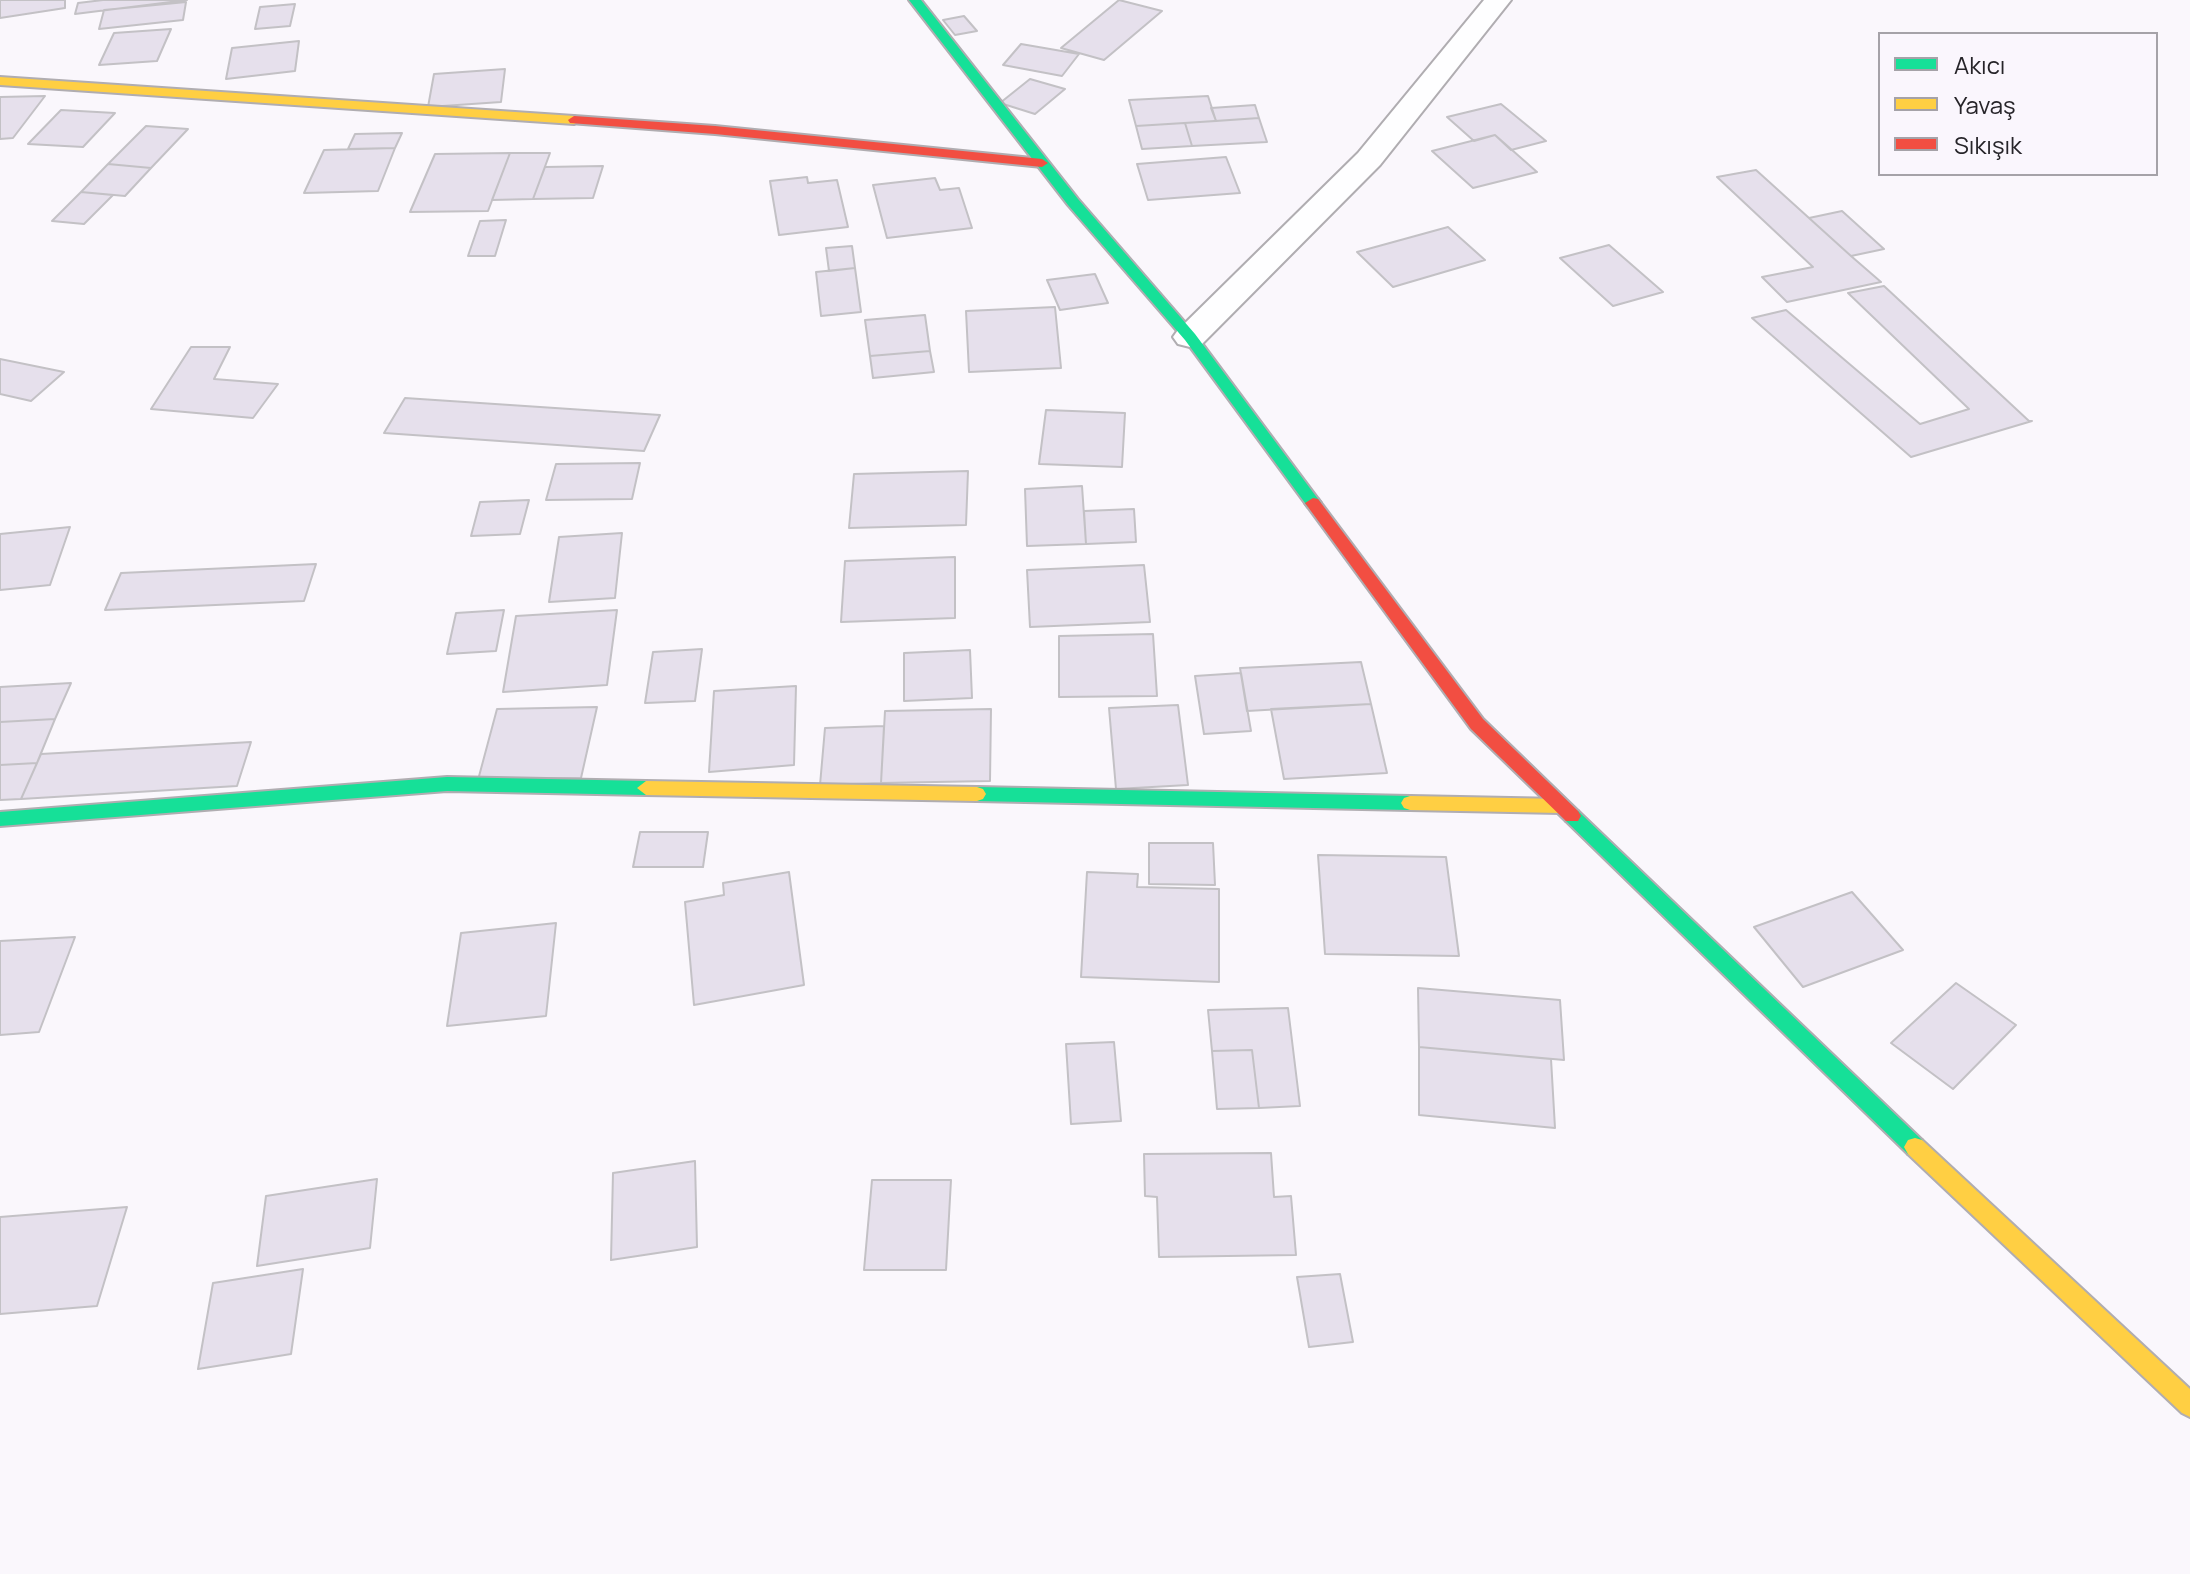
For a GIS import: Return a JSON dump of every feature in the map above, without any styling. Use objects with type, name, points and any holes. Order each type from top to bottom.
[{"type":"street","points":[[915,0],[1042,163],[1190,337],[1477,724],[1846,1082],[2190,1405]]},
{"type":"street","points":[[1190,337],[1369,159],[1498,0]]},
{"type":"street","points":[[0,81],[715,130],[1042,163]]},
{"type":"street","points":[[0,819],[447,784],[1561,806]]},
{"type":"building","points":[[0,0],[65,0],[65,8],[0,18]]},
{"type":"building","points":[[187,0],[75,14],[78,3]]},
{"type":"building","points":[[1119,0],[1162,11],[1104,60],[1061,48]]},
{"type":"building","points":[[186,2],[183,20],[99,29],[104,10]]},
{"type":"building","points":[[295,4],[290,26],[255,29],[260,7]]},
{"type":"building","points":[[964,16],[977,31],[955,35],[943,20]]},
{"type":"building","points":[[171,29],[157,61],[99,65],[114,33]]},
{"type":"building","points":[[299,41],[295,71],[226,79],[232,48]]},
{"type":"building","points":[[1021,44],[1079,54],[1062,76],[1003,65]]},
{"type":"building","points":[[505,69],[501,102],[428,107],[434,74]]},
{"type":"building","points":[[1030,79],[1065,89],[1035,114],[1000,103]]},
{"type":"building","points":[[45,96],[13,138],[0,139],[0,97]]},
{"type":"building","points":[[1208,96],[1216,121],[1136,126],[1129,100]]},
{"type":"building","points":[[1501,104],[1546,141],[1511,150],[1495,135],[1474,141],[1447,117]]},
{"type":"building","points":[[1255,105],[1259,118],[1216,121],[1211,108]]},
{"type":"building","points":[[61,110],[115,113],[83,147],[28,144]]},
{"type":"building","points":[[1259,118],[1267,142],[1192,146],[1185,123]]},
{"type":"building","points":[[1185,123],[1192,146],[1142,149],[1136,126]]},
{"type":"building","points":[[146,126],[188,129],[151,168],[108,164]]},
{"type":"building","points":[[402,133],[395,148],[348,149],[355,134]]},
{"type":"building","points":[[1495,135],[1537,172],[1473,188],[1432,151]]},
{"type":"building","points":[[395,148],[378,191],[304,193],[324,150]]},
{"type":"building","points":[[510,153],[550,153],[533,199],[492,200]]},
{"type":"building","points":[[510,153],[488,211],[410,212],[435,154]]},
{"type":"building","points":[[1226,157],[1240,193],[1148,200],[1137,164]]},
{"type":"building","points":[[108,164],[151,168],[125,196],[81,192]]},
{"type":"building","points":[[603,166],[593,198],[533,199],[545,167]]},
{"type":"building","points":[[1756,170],[1881,282],[1787,302],[1762,277],[1813,267],[1717,177]]},
{"type":"building","points":[[807,177],[808,183],[837,180],[848,227],[779,235],[770,181]]},
{"type":"building","points":[[935,178],[940,190],[959,188],[972,228],[887,238],[873,185]]},
{"type":"building","points":[[81,192],[113,195],[84,224],[52,221]]},
{"type":"building","points":[[1842,211],[1884,249],[1851,256],[1809,218]]},
{"type":"building","points":[[506,220],[495,256],[468,256],[480,221]]},
{"type":"building","points":[[1448,227],[1485,260],[1393,287],[1357,252]]},
{"type":"building","points":[[1609,245],[1663,292],[1613,306],[1560,258]]},
{"type":"building","points":[[852,246],[855,268],[829,271],[826,248]]},
{"type":"building","points":[[855,268],[861,312],[821,316],[816,272]]},
{"type":"building","points":[[1095,274],[1108,303],[1060,310],[1047,280]]},
{"type":"building","points":[[1884,286],[2032,421],[1911,457],[1752,318],[1786,310],[1920,424],[1969,409],[1848,293]]},
{"type":"building","points":[[1055,307],[1061,368],[969,372],[966,311]]},
{"type":"building","points":[[925,315],[930,351],[870,356],[865,320]]},
{"type":"building","points":[[191,347],[230,347],[214,379],[278,384],[253,418],[151,409]]},
{"type":"building","points":[[930,351],[934,372],[873,378],[870,356]]},
{"type":"building","points":[[0,359],[64,372],[31,401],[0,394]]},
{"type":"building","points":[[405,398],[660,415],[644,451],[384,433]]},
{"type":"building","points":[[1046,410],[1125,413],[1122,467],[1039,464]]},
{"type":"building","points":[[640,463],[632,499],[546,500],[556,464]]},
{"type":"building","points":[[968,471],[966,525],[849,528],[854,474]]},
{"type":"building","points":[[1082,486],[1086,544],[1027,546],[1025,489]]},
{"type":"building","points":[[529,500],[520,534],[471,536],[480,502]]},
{"type":"building","points":[[1134,509],[1136,542],[1086,544],[1084,511]]},
{"type":"building","points":[[70,527],[50,585],[0,590],[0,534]]},
{"type":"building","points":[[622,533],[615,598],[549,602],[559,537]]},
{"type":"building","points":[[955,557],[955,618],[841,622],[845,561]]},
{"type":"building","points":[[316,564],[304,601],[105,610],[121,573]]},
{"type":"building","points":[[1144,565],[1150,622],[1030,627],[1027,570]]},
{"type":"building","points":[[504,610],[496,651],[447,654],[456,613]]},
{"type":"building","points":[[617,610],[607,685],[503,692],[516,616]]},
{"type":"building","points":[[1153,634],[1157,696],[1059,697],[1059,636]]},
{"type":"building","points":[[702,649],[695,701],[645,703],[653,652]]},
{"type":"building","points":[[970,650],[972,698],[904,701],[904,653]]},
{"type":"building","points":[[1361,662],[1371,704],[1247,711],[1240,668]]},
{"type":"building","points":[[1241,673],[1251,731],[1204,734],[1195,676]]},
{"type":"building","points":[[71,683],[55,719],[0,722],[0,687]]},
{"type":"building","points":[[796,686],[794,765],[709,772],[714,691]]},
{"type":"building","points":[[1371,704],[1387,773],[1284,779],[1271,709]]},
{"type":"building","points":[[1178,705],[1188,785],[1116,789],[1109,708]]},
{"type":"building","points":[[597,707],[581,778],[478,780],[497,709]]},
{"type":"building","points":[[991,709],[990,781],[881,783],[885,711]]},
{"type":"building","points":[[55,719],[37,763],[0,765],[0,722]]},
{"type":"building","points":[[884,726],[881,783],[820,785],[825,728]]},
{"type":"building","points":[[251,742],[237,786],[21,799],[41,754]]},
{"type":"building","points":[[37,763],[21,799],[0,800],[0,765]]},
{"type":"building","points":[[640,832],[708,832],[703,867],[633,867]]},
{"type":"building","points":[[1149,843],[1213,843],[1215,885],[1149,884]]},
{"type":"building","points":[[1318,855],[1446,857],[1459,956],[1325,954]]},
{"type":"building","points":[[789,872],[804,985],[694,1005],[685,902],[724,895],[723,883]]},
{"type":"building","points":[[1087,872],[1138,874],[1137,887],[1219,889],[1219,982],[1081,977]]},
{"type":"building","points":[[1852,892],[1903,950],[1803,987],[1754,927]]},
{"type":"building","points":[[556,923],[546,1016],[447,1026],[461,933]]},
{"type":"building","points":[[75,937],[39,1032],[0,1035],[0,941]]},
{"type":"building","points":[[1956,983],[2016,1025],[1953,1089],[1891,1043]]},
{"type":"building","points":[[1418,988],[1560,1000],[1564,1060],[1419,1047]]},
{"type":"building","points":[[1288,1008],[1300,1106],[1259,1108],[1252,1050],[1212,1051],[1208,1010]]},
{"type":"building","points":[[1114,1042],[1121,1121],[1071,1124],[1066,1044]]},
{"type":"building","points":[[1419,1047],[1551,1059],[1555,1128],[1419,1115]]},
{"type":"building","points":[[1252,1050],[1259,1108],[1217,1109],[1212,1051]]},
{"type":"building","points":[[1271,1153],[1274,1197],[1291,1196],[1296,1255],[1159,1257],[1157,1197],[1145,1196],[1144,1154]]},
{"type":"building","points":[[695,1161],[697,1247],[611,1260],[613,1173]]},
{"type":"building","points":[[377,1179],[370,1248],[257,1266],[266,1196]]},
{"type":"building","points":[[872,1180],[951,1180],[946,1270],[864,1270]]},
{"type":"building","points":[[127,1207],[97,1306],[0,1314],[0,1217]]},
{"type":"building","points":[[303,1269],[291,1354],[198,1369],[213,1283]]},
{"type":"building","points":[[1340,1274],[1353,1342],[1309,1347],[1297,1277]]},
{"type":"traffic: fast","points":[[915,0],[1073,202],[1190,337],[1313,503]]},
{"type":"traffic: fast","points":[[0,819],[447,784],[646,788]]},
{"type":"traffic: fast","points":[[977,794],[1410,803]]},
{"type":"traffic: fast","points":[[1572,816],[1915,1147]]},
{"type":"traffic: slow","points":[[0,81],[574,120]]},
{"type":"traffic: slow","points":[[646,788],[977,794]]},
{"type":"traffic: slow","points":[[1410,803],[1561,806]]},
{"type":"traffic: slow","points":[[1915,1147],[2190,1405]]},
{"type":"traffic: jam","points":[[574,120],[715,130],[1042,163]]},
{"type":"traffic: jam","points":[[1313,503],[1477,724],[1572,816]]}]
